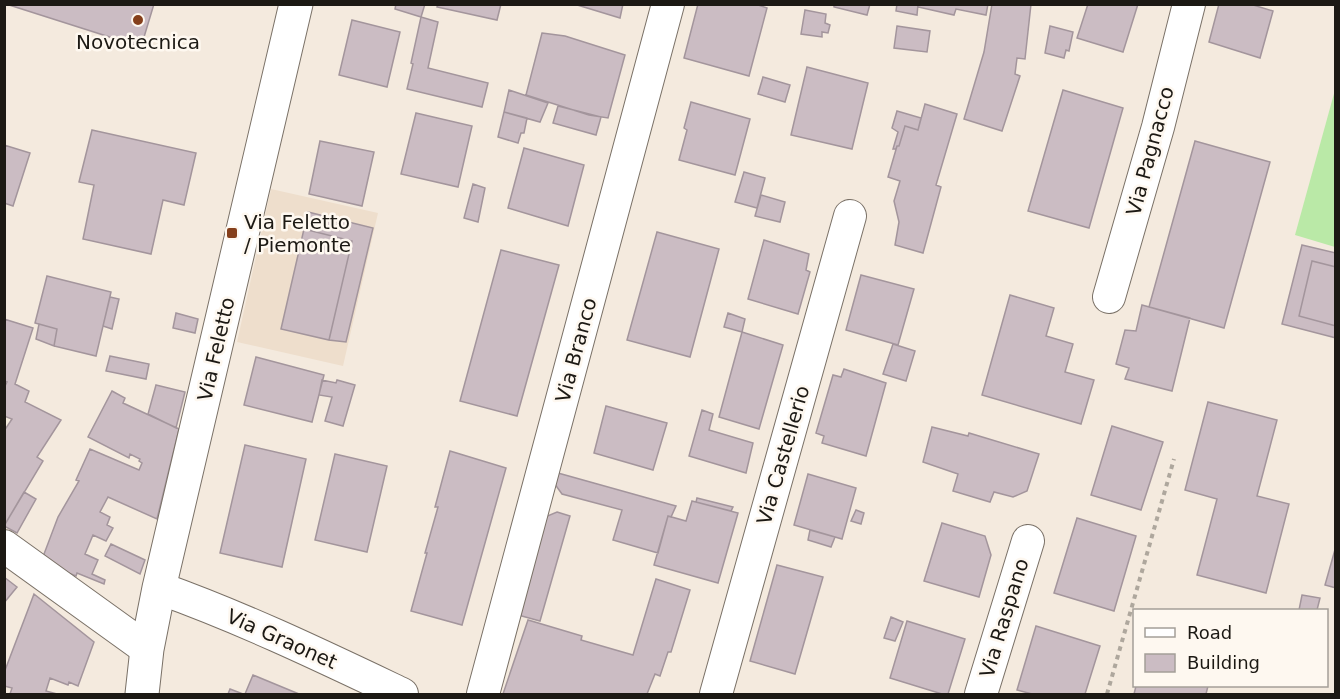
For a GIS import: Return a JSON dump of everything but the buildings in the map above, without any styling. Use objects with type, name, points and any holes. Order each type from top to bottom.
[{"type":"street","name":"Via Feletto","points":[[142,694],[147,649],[159,588],[296,4]]},
{"type":"street","name":"Via Branco","points":[[483,694],[668,4]]},
{"type":"street","name":"Via Pagnacco","points":[[1109,297],[1158,127],[1190,4]]},
{"type":"street","name":"Via Castellerio","points":[[716,694],[850,216]]},
{"type":"street","name":"Via Raspano","points":[[981,694],[1028,541]]},
{"type":"street","points":[[4,546],[147,649]]},
{"type":"street","name":"Via Graonet","points":[[159,588],[208,606],[291,642],[402,694]]},
{"type":"path","points":[[1107,694],[1174,459]]},
{"type":"shaded area","points":[[271,189],[378,213],[343,366],[237,342]]},
{"type":"green space","points":[[1335,90],[1335,247],[1295,235]]},
{"type":"place","name":"Novotecnica","points":[[138,20]]},
{"type":"place","name":"Via Feletto / Piemonte","points":[[232,233]]}]
